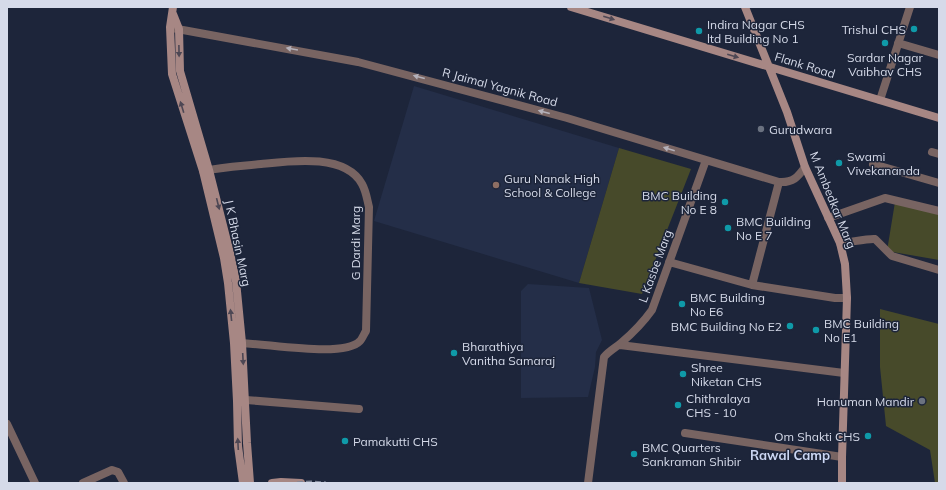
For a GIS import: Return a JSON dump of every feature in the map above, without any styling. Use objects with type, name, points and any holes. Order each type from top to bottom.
[{"type":"street","name":"Flank Road","points":[[571,7],[939,118]]},
{"type":"street","name":"M Ambedkar Marg","points":[[745,7],[787,112],[805,167],[840,244],[845,264],[847,298],[842,483]]},
{"type":"street","points":[[880,100],[910,7]]},
{"type":"street","name":"J K Bhasin Marg","points":[[173,10],[180,71],[180,87],[230,253],[236,281],[242,401],[250,483]]},
{"type":"street","name":"R Jaimal Yagnik Road","points":[[174,28],[358,62],[567,118],[779,182]]},
{"type":"street","points":[[898,43],[939,55]]},
{"type":"street","name":"L Kasbe Marg","points":[[588,483],[604,357],[608,352],[620,345],[641,325],[652,310],[706,160]]},
{"type":"street","name":"G Dardi Marg","points":[[206,170],[294,161],[327,162],[349,171],[361,182],[366,193],[369,207],[366,331],[359,342],[342,349],[238,343]]},
{"type":"street","points":[[873,164],[939,182]]},
{"type":"street","points":[[752,285],[779,182],[787,183],[798,177],[805,167]]},
{"type":"street","points":[[828,218],[885,198],[939,211]]},
{"type":"street","points":[[840,244],[871,238],[892,256],[939,270]]},
{"type":"street","points":[[669,262],[752,285],[835,298],[847,298]]},
{"type":"street","points":[[620,345],[844,373]]},
{"type":"street","points":[[242,401],[359,409]]},
{"type":"street","name":"J K Bhasin Marg","points":[[242,401],[238,446],[243,483]]},
{"type":"street","points":[[7,424],[35,483]]},
{"type":"street","points":[[685,433],[842,458]]},
{"type":"street","points":[[83,483],[112,470],[118,472],[124,483]]},
{"type":"street","points":[[272,483],[300,483]]},
{"type":"shaded area","name":"Guru Nanak High School & College","points":[[414,86],[619,148],[579,283],[374,221]]},
{"type":"shaded area","points":[[528,284],[589,288],[602,340],[596,352],[595,367],[588,397],[521,398],[521,291]]},
{"type":"green space","points":[[619,148],[691,169],[642,294],[579,283]]},
{"type":"green space","points":[[895,202],[939,210],[939,260],[887,251]]},
{"type":"green space","points":[[880,309],[939,324],[939,483],[935,483],[930,450],[886,426],[880,367]]},
{"type":"railway","points":[[297,483],[326,483]]},
{"type":"place","name":"Trishul CHS","points":[[914,29]]},
{"type":"place","name":"Indira Nagar CHS ltd Building No 1","points":[[699,31]]},
{"type":"place","name":"Sardar Nagar Vaibhav CHS","points":[[885,43]]},
{"type":"place","name":"Gurudwara","points":[[761,129]]},
{"type":"place","name":"Swami Vivekananda","points":[[839,163]]},
{"type":"place","name":"Guru Nanak High School & College","points":[[496,185]]},
{"type":"place","name":"BMC Building No E 8","points":[[725,202]]},
{"type":"place","name":"BMC Building No E 7","points":[[728,228]]},
{"type":"place","name":"BMC Building No E6","points":[[682,304]]},
{"type":"place","name":"BMC Building No E2","points":[[790,326]]},
{"type":"place","name":"BMC Building No E1","points":[[816,330]]},
{"type":"place","name":"Bharathiya Vanitha Samaraj","points":[[454,353]]},
{"type":"place","name":"Shree Niketan CHS","points":[[683,374]]},
{"type":"place","name":"Hanuman Mandir","points":[[922,401]]},
{"type":"place","name":"Chithralaya CHS - 10","points":[[678,405]]},
{"type":"place","name":"Om Shakti CHS","points":[[868,436]]},
{"type":"place","name":"Pamakutti CHS","points":[[345,441]]},
{"type":"place","name":"BMC Quarters Sankraman Shibir","points":[[634,454]]},
{"type":"district","name":"Rawal Camp","points":[[790,455]]}]
